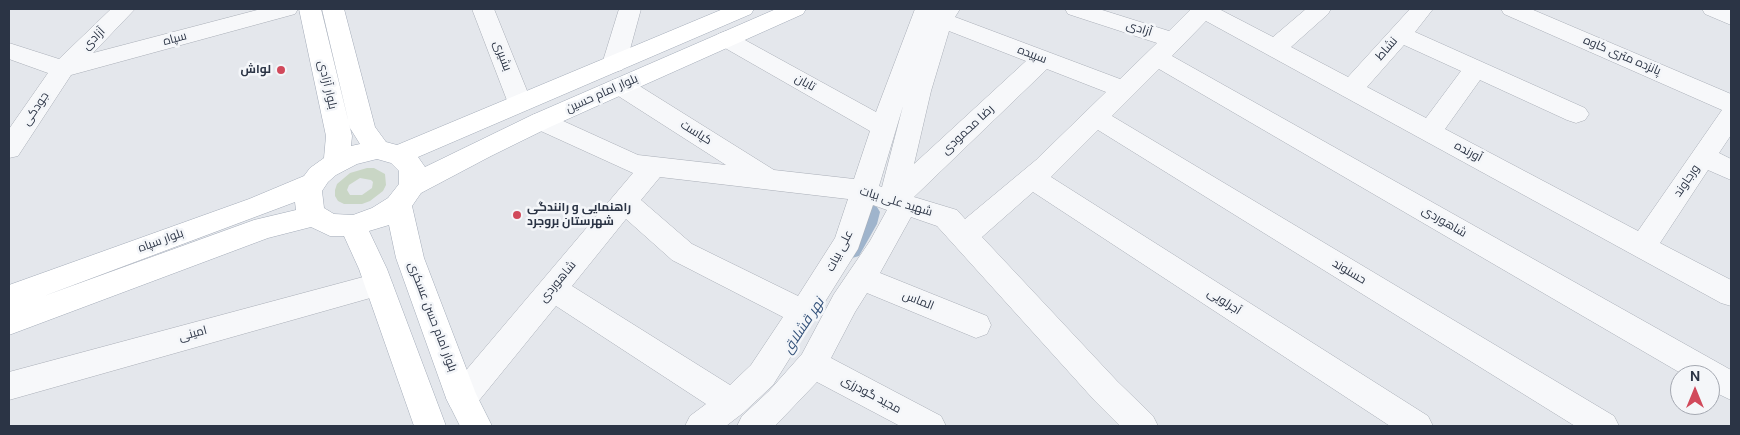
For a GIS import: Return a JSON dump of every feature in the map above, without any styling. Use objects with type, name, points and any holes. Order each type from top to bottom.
[{"type":"main road","name":"بلوار آزادی","points":[[310,9],[339,136],[337,162]]},
{"type":"main road","name":"بلوار آزادی","points":[[333,9],[364,128],[388,153]]},
{"type":"main road","name":"بلوار امام حسین","points":[[405,195],[482,149],[541,121],[617,75],[742,9]]},
{"type":"main road","name":"بلوار امام حسین","points":[[388,153],[520,103],[617,75],[726,39],[795,9]]},
{"type":"main road","points":[[388,153],[412,167],[413,176],[405,195],[382,216],[353,226],[330,225],[314,216],[308,204],[309,190],[327,168],[350,156],[388,153]]},
{"type":"main road","name":"بلوار سپاه","points":[[9,322],[76,285],[313,183]]},
{"type":"main road","name":"بلوار امام حسن عسکری","points":[[405,195],[410,258],[462,398],[476,426]]},
{"type":"main road","name":"بلوار سپاه","points":[[9,297],[76,285],[264,228],[314,216]]},
{"type":"main road","points":[[353,226],[373,269],[426,424]]},
{"type":"street","name":"آزادی","points":[[63,69],[124,9]]},
{"type":"street","name":"سپاه","points":[[63,69],[287,9]]},
{"type":"street","name":"بشیری","points":[[483,9],[520,103]]},
{"type":"street","points":[[617,75],[630,9]]},
{"type":"street","name":"آزادی","points":[[1076,9],[1165,48]]},
{"type":"street","points":[[964,236],[1032,178],[1204,9]]},
{"type":"street","name":"آورنده","points":[[1204,9],[1731,294]]},
{"type":"street","points":[[1275,48],[1320,9]]},
{"type":"street","name":"نشاط","points":[[1352,89],[1422,9]]},
{"type":"street","name":"پانزده متری کاوه","points":[[1512,9],[1731,104]]},
{"type":"street","points":[[1712,9],[1731,18]]},
{"type":"street","name":"سپیده","points":[[939,12],[1044,59],[1123,89]]},
{"type":"street","name":"علی بیات","points":[[887,199],[884,128],[939,12]]},
{"type":"street","name":"علی بیات","points":[[701,426],[762,375],[848,241],[887,199],[919,91],[939,12]]},
{"type":"street","points":[[1400,34],[1576,114]]},
{"type":"street","name":"تابان","points":[[726,39],[884,128]]},
{"type":"street","name":"شاهوردی","points":[[1165,48],[1731,386]]},
{"type":"street","points":[[9,51],[63,69]]},
{"type":"street","name":"رضا محمودی","points":[[887,199],[1044,59]]},
{"type":"street","points":[[1430,131],[1476,68]]},
{"type":"street","name":"جودکی","points":[[9,149],[63,69]]},
{"type":"street","name":"کیاست","points":[[617,75],[770,180]]},
{"type":"street","name":"ورجاوند","points":[[1643,246],[1731,116]]},
{"type":"street","name":"حسنوند","points":[[1095,118],[1603,426]]},
{"type":"street","name":"شهید علی بیات","points":[[541,121],[634,164],[770,180],[887,199],[947,218],[1106,391],[1142,426]]},
{"type":"street","points":[[1704,157],[1731,170]]},
{"type":"street","name":"شاهوردی","points":[[462,398],[654,166]]},
{"type":"street","name":"آجرلویی","points":[[1032,178],[1417,426]]},
{"type":"street","points":[[753,426],[780,401],[812,364],[844,303],[880,249],[887,199]]},
{"type":"street","points":[[625,202],[682,252],[803,313]]},
{"type":"street","name":"الماس","points":[[861,278],[976,325]]},
{"type":"street","name":"امینی","points":[[9,386],[378,285]]},
{"type":"street","points":[[552,289],[732,402]]},
{"type":"street","name":"مجید گودرزی","points":[[812,364],[930,426]]},
{"type":"green space","points":[[374,168],[385,174],[386,185],[383,191],[370,201],[362,204],[344,204],[338,201],[335,196],[335,190],[337,184],[350,173]],"holes":[[[360,178],[373,182],[372,188],[362,195],[350,195],[347,190],[349,185]]]},
{"type":"waterway","name":"نهر قشلاق","points":[[852,250],[867,224],[870,212]]},
{"type":"place","name":"لواش","points":[[281,70]]},
{"type":"place","name":"راهنمایی و رانندگی شهرستان بروجرد","points":[[517,215]]}]
